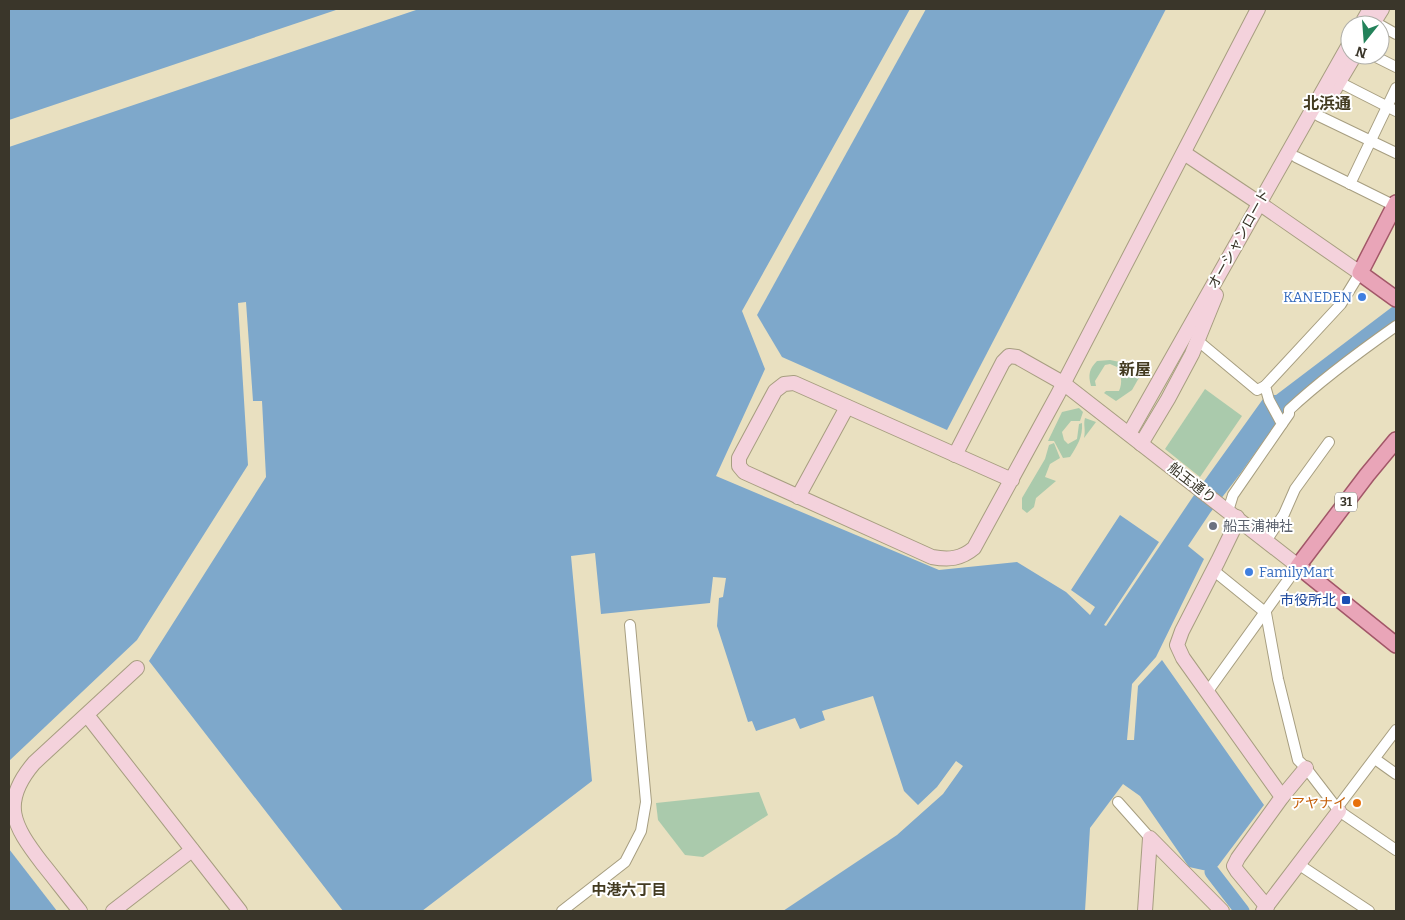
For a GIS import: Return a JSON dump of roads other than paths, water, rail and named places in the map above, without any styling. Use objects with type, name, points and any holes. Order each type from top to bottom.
[{"type":"main road","points":[[1395,204],[1360,273],[1396,299]]},
{"type":"main road","name":"31","points":[[1298,566],[1396,440]]},
{"type":"main road","name":"船玉通り","points":[[1298,566],[1396,645]]},
{"type":"street","points":[[1012,480],[794,383],[784,384],[775,391],[739,458],[740,466],[744,472],[932,557],[964,556],[974,548],[1012,480],[1258,9]]},
{"type":"street","name":"オーシャンロード","points":[[1129,434],[1262,205],[1340,62]]},
{"type":"street","name":"オーシャンロード","points":[[1141,444],[1192,354],[1217,293],[1262,205],[1296,156],[1349,65]]},
{"type":"street","points":[[1339,82],[1392,108]]},
{"type":"street","points":[[1350,184],[1370,140],[1392,108],[1396,88]]},
{"type":"street","points":[[1319,116],[1396,153]]},
{"type":"street","points":[[1184,153],[1360,273],[1341,304],[1266,389],[1257,390],[1197,340]]},
{"type":"street","points":[[1296,156],[1350,184],[1395,204]]},
{"type":"street","points":[[1282,797],[1183,658],[1177,645],[1182,631],[1235,526],[1228,511],[1233,496],[1281,421],[1300,400],[1354,355],[1396,326]]},
{"type":"street","name":"船玉通り","points":[[955,455],[1003,362],[1008,356],[1017,357],[1063,383],[1298,566]]},
{"type":"street","points":[[1266,389],[1281,421]]},
{"type":"street","points":[[798,496],[847,407]]},
{"type":"street","points":[[1266,541],[1284,514],[1295,489],[1329,442]]},
{"type":"street","points":[[1208,691],[1298,566]]},
{"type":"street","points":[[1213,570],[1266,612],[1278,679],[1298,760],[1338,809],[1396,850]]},
{"type":"street","points":[[562,911],[625,862],[640,831],[646,802],[630,625]]},
{"type":"street","points":[[80,911],[22,836],[15,823],[12,809],[14,790],[25,773],[137,668]]},
{"type":"street","points":[[87,715],[240,911]]},
{"type":"street","points":[[1306,768],[1282,797],[1234,866],[1265,909],[1396,730]]},
{"type":"street","points":[[1375,759],[1396,774]]},
{"type":"street","points":[[1118,802],[1150,838],[1222,911]]},
{"type":"street","points":[[1145,911],[1150,838]]},
{"type":"street","points":[[113,911],[192,850]]},
{"type":"street","points":[[1298,864],[1369,911]]},
{"type":"water","points":[[9,9],[339,9],[9,120]]},
{"type":"water","points":[[419,9],[910,9],[742,311],[765,369],[716,476],[939,570],[1017,562],[1066,592],[1090,615],[1095,607],[1071,590],[1120,515],[1159,542],[1104,625],[1106,626],[1192,498],[1263,399],[1276,395],[1396,304],[1396,321],[1339,362],[1288,407],[1210,513],[1188,546],[1204,559],[1156,657],[1132,684],[1127,740],[1134,740],[1138,686],[1162,660],[1264,805],[1212,872],[1189,867],[1140,796],[1123,784],[1090,828],[1085,911],[783,911],[897,835],[943,794],[963,766],[956,761],[937,787],[918,805],[904,791],[873,696],[822,711],[825,720],[800,729],[795,718],[756,731],[752,721],[748,722],[717,626],[719,598],[723,597],[726,578],[713,577],[710,603],[601,614],[595,553],[571,556],[592,781],[422,911],[343,911],[149,661],[266,477],[262,401],[253,401],[246,302],[238,303],[248,465],[137,640],[9,761],[9,147]]},
{"type":"water","points":[[926,9],[1166,9],[947,430],[782,357],[757,315]]},
{"type":"water","points":[[9,849],[57,911],[9,911]]},
{"type":"waterway","points":[[1212,872],[1242,911]]},
{"type":"place","name":"KANEDEN","points":[[1362,297]]},
{"type":"place","name":"船玉浦神社","points":[[1213,526]]},
{"type":"place","name":"FamilyMart","points":[[1249,572]]},
{"type":"place","name":"市役所北","points":[[1346,600]]},
{"type":"place","name":"アヤナイ","points":[[1357,803]]},
{"type":"district","name":"北浜通","points":[[1327,103]]},
{"type":"district","name":"新屋","points":[[1135,369]]},
{"type":"district","name":"中港六丁目","points":[[629,890]]}]
